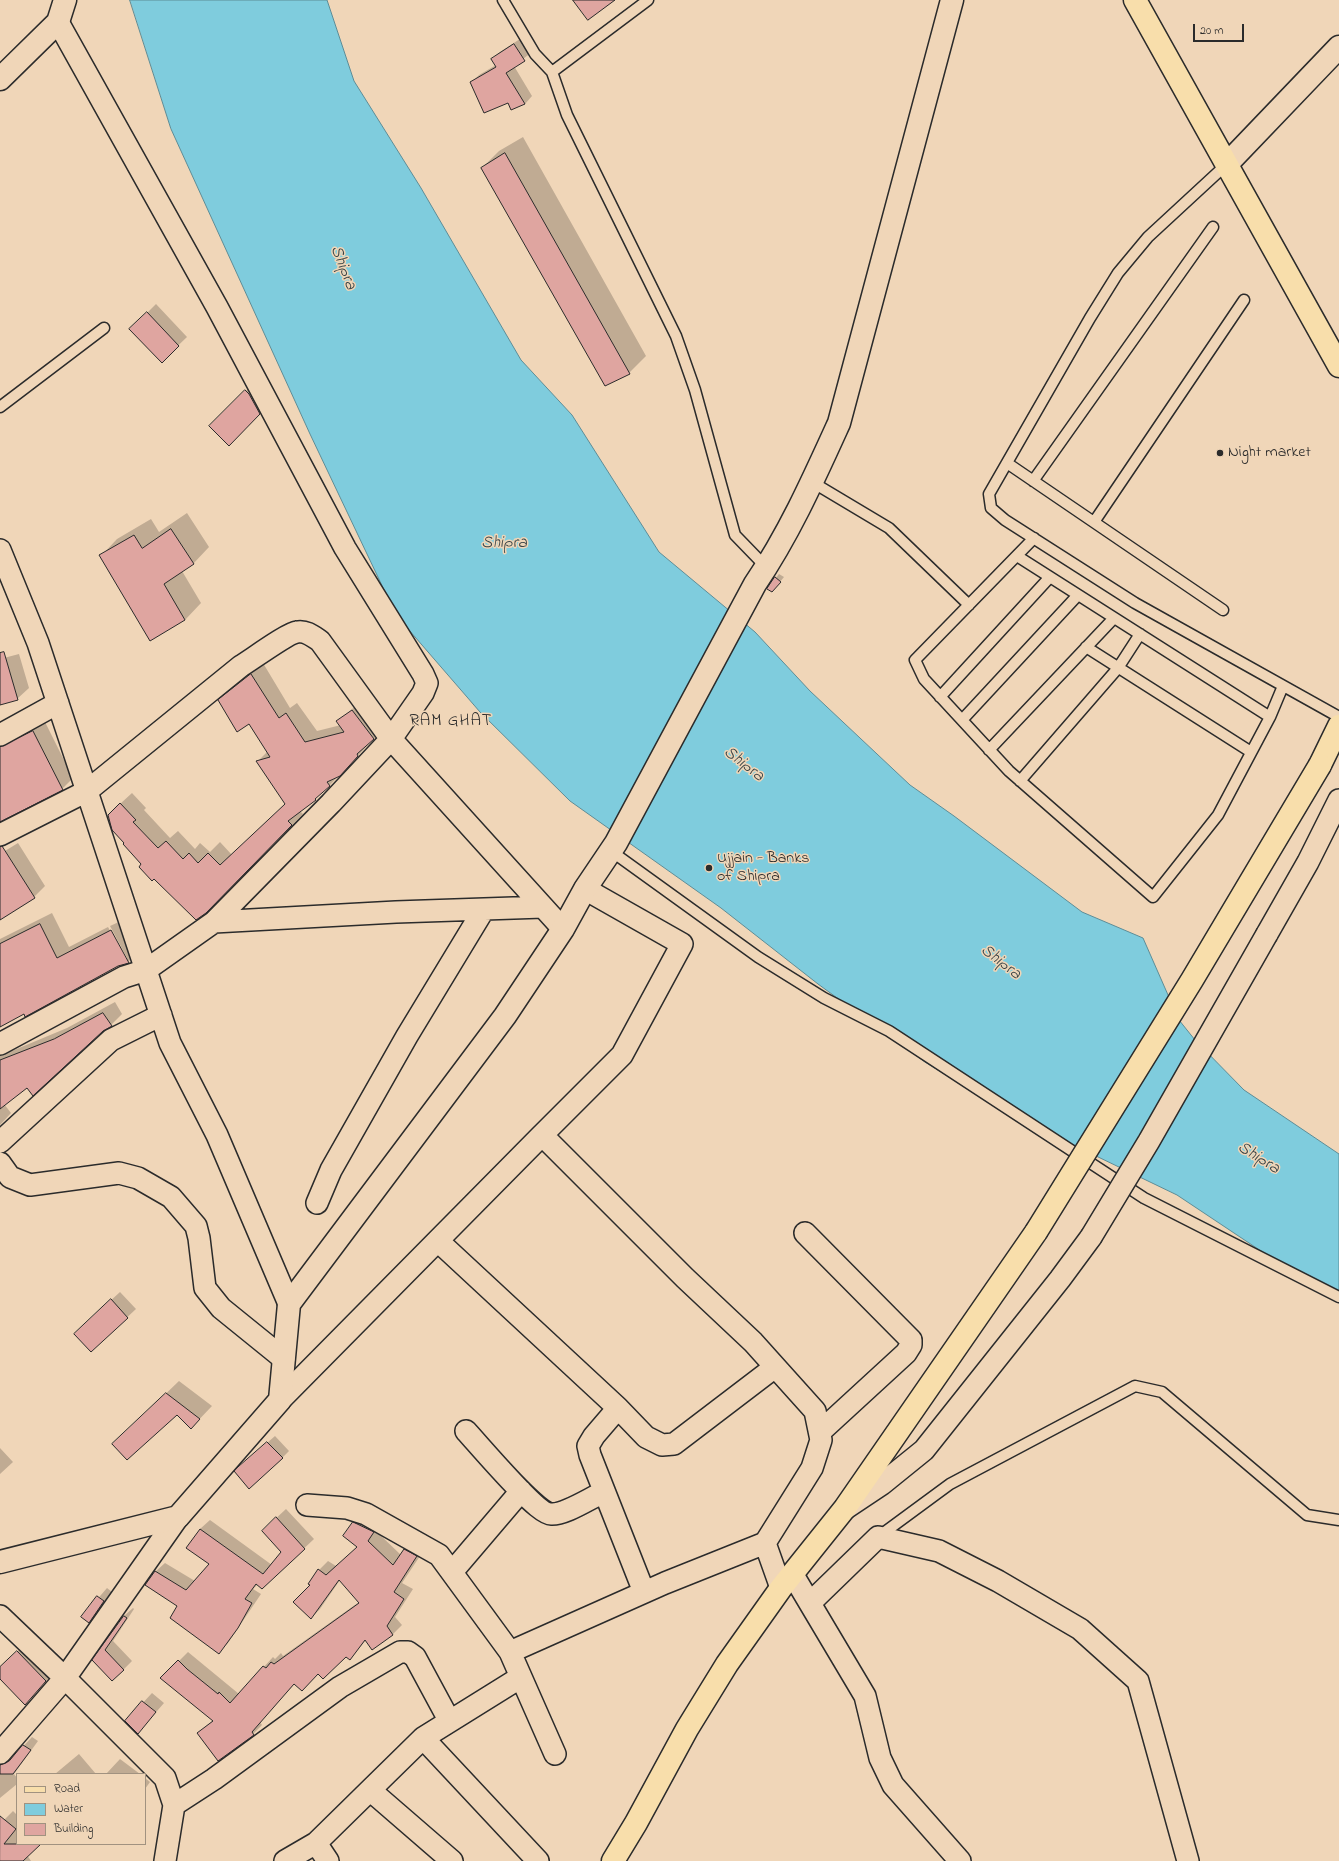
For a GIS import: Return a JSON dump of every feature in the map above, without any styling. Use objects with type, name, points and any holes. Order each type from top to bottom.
[{"type":"main road","points":[[0,79],[58,22],[65,0]]},
{"type":"main road","points":[[0,1562],[178,1516],[280,1400],[289,1304],[505,1016],[562,929],[613,847],[812,482],[839,423],[952,0]]},
{"type":"main road","points":[[1135,0],[1339,366]]},
{"type":"main road","points":[[1227,164],[1339,47]]},
{"type":"main road","points":[[613,1861],[691,1722],[728,1664],[845,1508],[1036,1232],[1192,980],[1320,765],[1339,726]]},
{"type":"street","points":[[0,1044],[124,977],[146,970],[214,922],[331,803],[391,739],[423,693],[427,683],[423,674],[345,548],[218,307],[58,22]]},
{"type":"street","points":[[0,550],[38,643],[170,1043],[217,1135],[289,1304]]},
{"type":"street","points":[[0,835],[86,791],[241,666],[297,632],[310,634],[320,641],[391,739],[562,929]]},
{"type":"street","points":[[0,735],[58,703]]},
{"type":"street","points":[[845,1508],[882,1484],[924,1450],[1060,1279],[1091,1237],[1149,1141],[1308,862],[1339,800]]},
{"type":"street","points":[[280,1400],[622,1055],[682,944],[585,890]]},
{"type":"street","points":[[214,922],[396,912],[543,907]]},
{"type":"street","points":[[317,1203],[331,1170],[407,1036],[484,909]]},
{"type":"street","points":[[0,1142],[111,1040],[160,1015]]},
{"type":"street","points":[[510,1652],[644,1592],[765,1543],[812,1468],[821,1440],[815,1411],[754,1342],[685,1278],[542,1135]]},
{"type":"street","points":[[0,1163],[10,1177],[30,1185],[119,1174],[138,1178],[171,1197],[196,1226],[199,1238],[205,1288],[220,1308],[284,1358]]},
{"type":"street","points":[[805,1234],[911,1340],[911,1345],[906,1353],[820,1432]]},
{"type":"street","points":[[438,1241],[618,1408],[646,1437],[662,1445],[674,1444],[775,1367]]},
{"type":"street","points":[[618,1408],[594,1436],[588,1446],[604,1492],[644,1592]]},
{"type":"street","points":[[466,1431],[521,1491],[542,1511],[549,1514],[558,1514],[604,1492]]},
{"type":"street","points":[[452,1572],[521,1491]]},
{"type":"street","points":[[307,1505],[347,1508],[366,1514],[439,1555],[510,1652],[555,1754]]},
{"type":"street","points":[[0,1753],[65,1678],[178,1516]]},
{"type":"street","points":[[810,1603],[878,1537],[939,1551],[998,1581],[1080,1629],[1138,1681],[1188,1861]]},
{"type":"street","points":[[765,1543],[788,1582],[810,1603],[865,1696],[880,1758],[893,1785],[960,1861]]},
{"type":"street","points":[[0,1616],[65,1678],[165,1778],[174,1805],[165,1861]]},
{"type":"street","points":[[174,1805],[214,1779],[340,1687],[400,1652],[408,1652],[415,1658],[449,1720]]},
{"type":"street","points":[[285,1861],[316,1843],[423,1738],[449,1720],[521,1677]]},
{"type":"street","points":[[423,1738],[538,1861]]},
{"type":"street","points":[[370,1790],[452,1861]]},
{"type":"street","points":[[316,1843],[328,1861]]},
{"type":"lane","points":[[503,0],[535,54],[552,72],[568,115],[676,336],[695,390],[735,535],[761,576]]},
{"type":"lane","points":[[552,72],[648,0]]},
{"type":"lane","points":[[1227,164],[1148,238],[1118,273],[1090,318],[989,494],[991,508],[1004,520],[1135,603],[1339,717]]},
{"type":"lane","points":[[1033,481],[1213,227]]},
{"type":"lane","points":[[1094,522],[1244,300]]},
{"type":"lane","points":[[0,407],[104,328]]},
{"type":"lane","points":[[1007,463],[1223,610]]},
{"type":"lane","points":[[812,482],[889,528],[968,605]]},
{"type":"lane","points":[[1034,538],[915,660],[924,679],[989,750],[1020,781],[1153,896],[1218,815],[1270,717],[1284,686]]},
{"type":"lane","points":[[1017,556],[1270,717]]},
{"type":"lane","points":[[940,697],[1050,577]]},
{"type":"lane","points":[[962,720],[1078,595]]},
{"type":"lane","points":[[989,750],[1114,618]]},
{"type":"lane","points":[[1020,781],[1118,668],[1140,634]]},
{"type":"lane","points":[[1086,647],[1252,752]]},
{"type":"lane","points":[[613,847],[758,957],[824,998],[889,1031],[1144,1198],[1339,1297]]},
{"type":"lane","points":[[878,1537],[950,1484],[1135,1386],[1162,1392],[1307,1516],[1339,1520]]},
{"type":"water","name":"Shipra","points":[[130,0],[327,0],[354,81],[421,188],[521,360],[572,415],[659,552],[755,632],[810,691],[910,785],[1082,912],[1143,938],[1179,1020],[1195,1040],[1244,1090],[1339,1154],[1339,1303],[1177,1195],[1011,1115],[925,1062],[818,984],[721,908],[570,801],[480,712],[396,615],[310,434],[171,129]]},
{"type":"building","points":[[573,0],[615,0],[588,20]]},
{"type":"building","points":[[514,44],[525,61],[506,73],[525,104],[511,110],[508,103],[484,113],[470,82],[496,67],[491,59]]},
{"type":"building","points":[[505,153],[630,374],[605,386],[481,168]]},
{"type":"building","points":[[147,312],[179,346],[162,363],[129,329]]},
{"type":"building","points":[[245,390],[249,394],[260,414],[229,446],[209,426]]},
{"type":"building","points":[[171,529],[194,564],[164,584],[185,620],[150,641],[99,555],[134,535],[142,548]]},
{"type":"building","points":[[775,577],[781,582],[772,592],[767,589]]},
{"type":"building","points":[[4,652],[18,700],[0,705],[0,653]]},
{"type":"building","points":[[251,674],[279,718],[286,713],[305,742],[344,732],[336,721],[352,710],[374,739],[357,754],[358,756],[340,776],[327,782],[330,786],[315,799],[316,800],[288,821],[292,825],[206,913],[196,920],[154,879],[152,881],[139,867],[141,864],[112,830],[108,815],[120,803],[136,820],[133,822],[158,848],[166,841],[183,859],[189,853],[198,863],[208,853],[220,865],[285,804],[256,761],[270,757],[249,724],[237,732],[218,700]]},
{"type":"building","points":[[33,731],[63,790],[0,822],[0,747]]},
{"type":"building","points":[[2,846],[35,898],[0,920],[0,847]]},
{"type":"building","points":[[40,924],[57,958],[111,930],[129,963],[118,966],[25,1017],[24,1014],[0,1027],[0,944]]},
{"type":"building","points":[[103,1013],[112,1026],[103,1031],[33,1096],[27,1088],[0,1109],[0,1060],[54,1039]]},
{"type":"building","points":[[111,1299],[128,1318],[91,1352],[74,1334]]},
{"type":"building","points":[[166,1393],[200,1419],[191,1429],[177,1415],[127,1460],[112,1444]]},
{"type":"building","points":[[267,1442],[283,1458],[249,1489],[234,1471]]},
{"type":"building","points":[[276,1517],[305,1549],[262,1589],[256,1584],[245,1599],[252,1603],[238,1628],[219,1654],[170,1618],[177,1606],[145,1585],[155,1571],[186,1590],[209,1564],[186,1548],[200,1529],[263,1574],[281,1552],[262,1531]]},
{"type":"building","points":[[353,1522],[374,1532],[368,1541],[393,1565],[404,1549],[417,1556],[394,1592],[404,1599],[387,1626],[393,1635],[372,1650],[365,1640],[350,1660],[346,1657],[323,1679],[318,1674],[302,1691],[294,1684],[252,1732],[254,1735],[218,1761],[197,1733],[213,1721],[160,1678],[178,1660],[218,1694],[219,1692],[230,1703],[263,1666],[266,1668],[271,1662],[274,1664],[359,1603],[339,1580],[311,1619],[293,1602],[310,1585],[308,1584],[318,1569],[326,1575],[357,1547],[343,1536]]},
{"type":"building","points":[[97,1596],[104,1601],[89,1623],[81,1617]]},
{"type":"building","points":[[124,1616],[127,1618],[105,1650],[124,1670],[112,1681],[92,1660]]},
{"type":"building","points":[[17,1651],[46,1681],[25,1705],[0,1679],[0,1667]]},
{"type":"building","points":[[142,1701],[156,1712],[138,1734],[125,1721]]},
{"type":"building","points":[[23,1745],[31,1750],[13,1774],[0,1774],[0,1765],[9,1761]]},
{"type":"building","points":[[0,1816],[16,1829],[4,1844],[40,1845],[23,1861],[0,1861]]},
{"type":"place","name":"Night market","points":[[1220,453]]},
{"type":"place","name":"Ujjain - Banks of Shipra","points":[[709,868]]},
{"type":"district","name":"RAM GHAT","points":[[451,722]]}]
